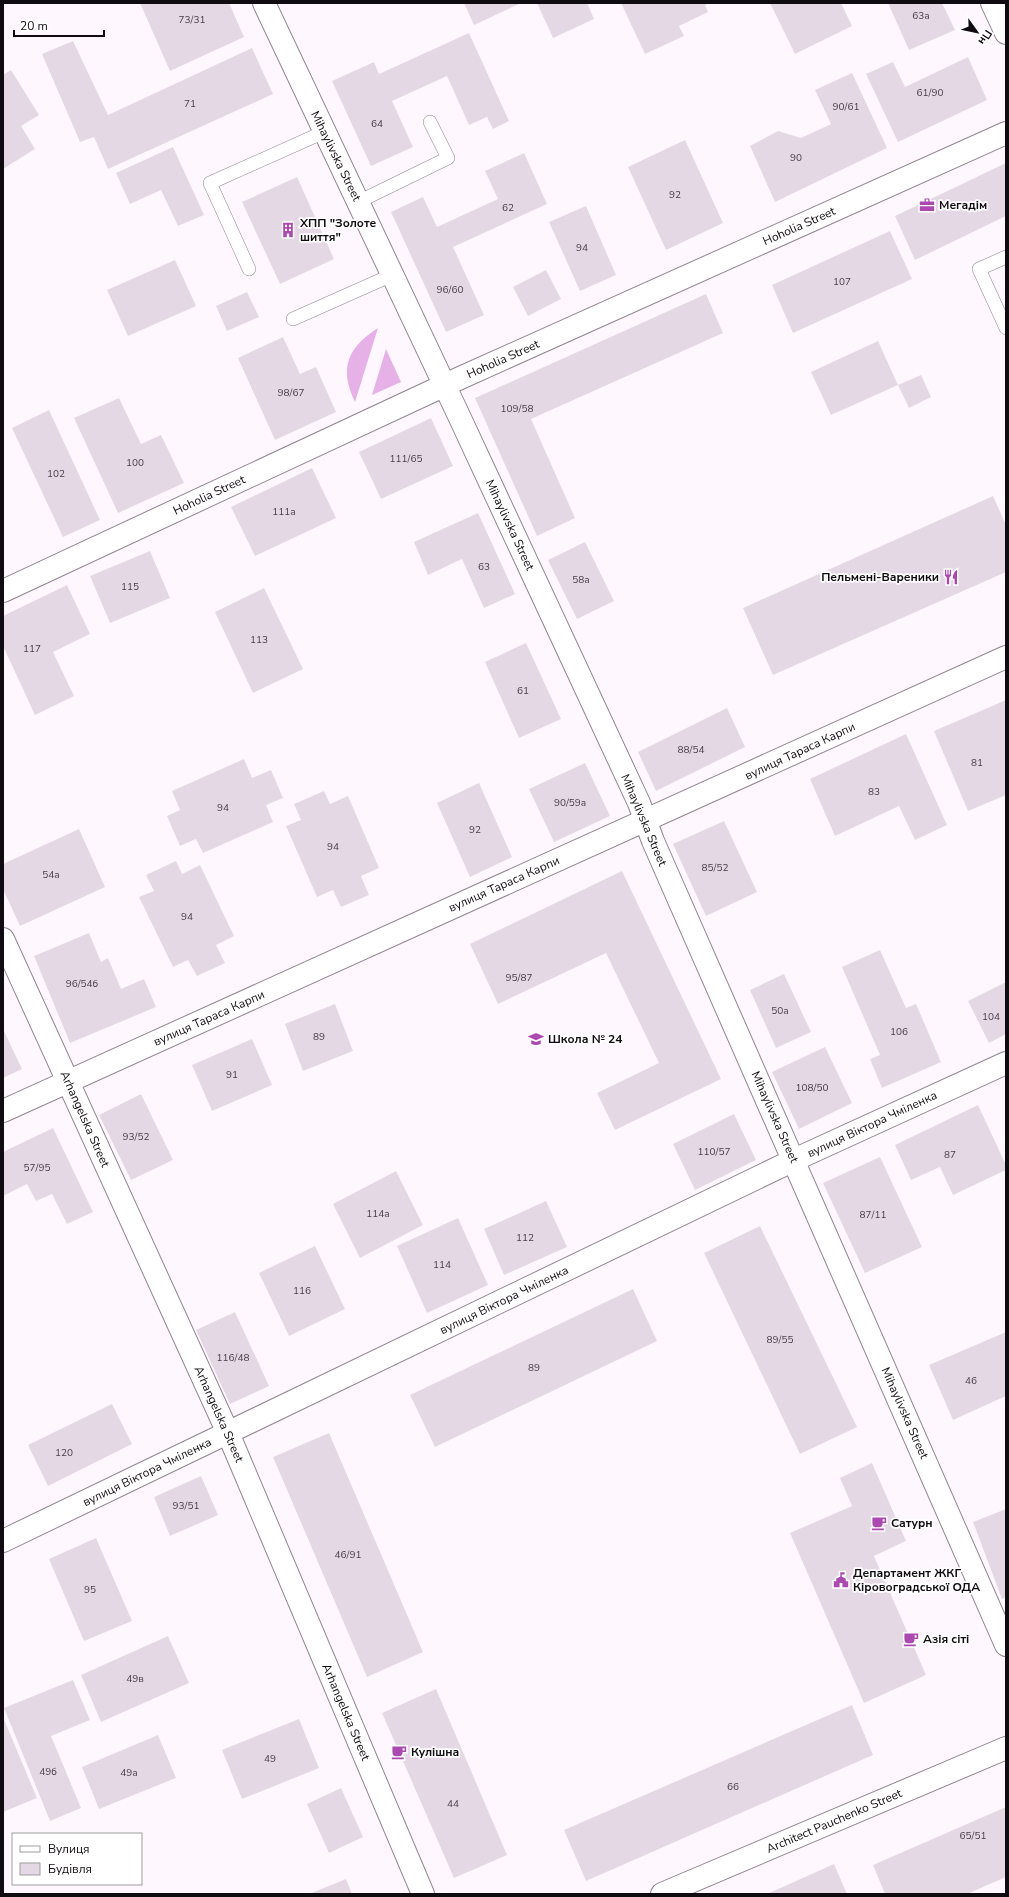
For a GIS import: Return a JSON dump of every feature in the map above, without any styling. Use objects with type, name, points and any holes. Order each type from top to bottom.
[{"type":"street","name":"Mihaylivska Street","points":[[264,3],[445,385],[646,820],[653,841],[1006,1645]]},
{"type":"street","points":[[992,3],[1006,33]]},
{"type":"street","name":"Hoholia Street","points":[[3,591],[445,385],[1006,133]]},
{"type":"street","name":"вулиця Тараса Карпи","points":[[3,1111],[1006,657]]},
{"type":"street","name":"Arhangelska Street","points":[[3,939],[228,1433],[423,1894]]},
{"type":"street","name":"вулиця Віктора Чміленка","points":[[3,1540],[794,1160],[1006,1063]]},
{"type":"street","name":"Architect Pauchenko Street","points":[[662,1894],[1006,1748]]},
{"type":"lane","points":[[358,202],[448,158],[430,122]]},
{"type":"lane","points":[[249,269],[210,183],[324,132]]},
{"type":"lane","points":[[1006,256],[979,269],[1006,328]]},
{"type":"lane","points":[[292,318],[392,275]]},
{"type":"shaded area","points":[[378,328],[355,402],[347,379],[349,360],[359,343]]},
{"type":"shaded area","points":[[386,349],[401,382],[372,395]]},
{"type":"building","points":[[140,3],[229,3],[244,37],[170,71]]},
{"type":"building","points":[[464,3],[521,3],[474,25]]},
{"type":"building","points":[[537,3],[587,3],[594,19],[553,38]]},
{"type":"building","points":[[621,3],[710,3],[705,5],[708,12],[679,26],[684,36],[645,54]]},
{"type":"building","points":[[770,3],[841,3],[852,26],[795,54]]},
{"type":"building","points":[[888,3],[942,3],[955,30],[909,50]]},
{"type":"building","points":[[469,33],[509,121],[493,129],[487,117],[469,125],[447,76],[392,101],[413,147],[371,166],[332,81],[374,62],[379,74]]},
{"type":"building","points":[[73,41],[108,115],[252,48],[273,94],[108,169],[94,137],[80,142],[42,54]]},
{"type":"building","points":[[968,57],[987,100],[898,142],[866,74],[893,62],[905,87]]},
{"type":"building","points":[[11,70],[39,115],[21,126],[35,149],[3,169],[3,75]]},
{"type":"building","points":[[852,73],[887,148],[775,202],[750,146],[778,131],[801,138],[831,124],[815,90]]},
{"type":"building","points":[[685,140],[723,223],[666,250],[628,167]]},
{"type":"building","points":[[173,147],[204,215],[178,226],[161,190],[130,204],[116,173]]},
{"type":"building","points":[[524,153],[547,204],[453,247],[484,315],[446,332],[391,212],[423,197],[437,227],[498,199],[485,171]]},
{"type":"building","points":[[1006,163],[1006,216],[915,260],[895,216]]},
{"type":"building","name":"ХПП \"Золоте шиття\"","points":[[297,177],[334,259],[280,284],[242,202]]},
{"type":"building","points":[[586,206],[616,275],[580,291],[549,222]]},
{"type":"building","points":[[890,231],[912,279],[793,333],[772,285]]},
{"type":"building","points":[[175,260],[196,306],[128,336],[107,290]]},
{"type":"building","points":[[546,270],[561,299],[528,316],[513,287]]},
{"type":"building","points":[[247,292],[259,317],[227,331],[216,306]]},
{"type":"building","points":[[706,294],[723,333],[531,419],[575,518],[537,536],[475,398]]},
{"type":"building","points":[[283,337],[300,374],[316,367],[336,412],[275,440],[238,358]]},
{"type":"building","points":[[878,341],[898,385],[831,415],[811,372]]},
{"type":"building","points":[[921,375],[931,397],[909,408],[898,385]]},
{"type":"building","points":[[119,398],[141,444],[161,435],[184,483],[118,513],[74,418]]},
{"type":"building","points":[[49,410],[100,520],[63,537],[12,428]]},
{"type":"building","points":[[431,418],[453,466],[381,499],[359,452]]},
{"type":"building","points":[[312,468],[336,518],[255,556],[231,507]]},
{"type":"building","points":[[993,496],[1006,525],[1006,572],[773,675],[743,608]]},
{"type":"building","points":[[478,513],[515,594],[484,608],[462,559],[428,575],[414,542]]},
{"type":"building","points":[[585,542],[614,601],[577,619],[548,560]]},
{"type":"building","points":[[150,551],[170,598],[110,623],[90,576]]},
{"type":"building","points":[[67,585],[90,634],[53,652],[74,696],[35,715],[3,646],[3,616]]},
{"type":"building","points":[[264,588],[303,669],[253,693],[215,612]]},
{"type":"building","points":[[526,643],[561,719],[519,738],[485,662]]},
{"type":"building","points":[[1006,700],[1006,795],[968,811],[934,731]]},
{"type":"building","points":[[727,708],[745,747],[656,791],[638,752]]},
{"type":"building","points":[[906,734],[947,825],[915,840],[899,806],[835,836],[810,779]]},
{"type":"building","points":[[244,759],[252,778],[271,770],[283,798],[266,805],[273,822],[203,853],[196,839],[180,846],[167,816],[180,810],[172,791]]},
{"type":"building","points":[[585,763],[610,816],[554,842],[529,789]]},
{"type":"building","points":[[479,783],[512,857],[470,877],[437,803]]},
{"type":"building","points":[[324,791],[330,804],[348,796],[379,868],[361,876],[369,895],[341,907],[333,890],[317,897],[286,826],[301,820],[294,804]]},
{"type":"building","points":[[724,821],[757,892],[706,916],[673,844]]},
{"type":"building","points":[[79,829],[105,887],[20,926],[3,889],[3,864]]},
{"type":"building","points":[[176,861],[182,874],[200,865],[234,936],[216,945],[225,963],[197,976],[188,960],[173,967],[139,897],[154,891],[146,875]]},
{"type":"building","points":[[622,871],[721,1079],[615,1130],[597,1093],[659,1063],[606,953],[498,1004],[470,944]]},
{"type":"building","points":[[89,933],[101,962],[108,958],[121,989],[144,979],[156,1007],[70,1043],[34,956]]},
{"type":"building","points":[[880,950],[906,1008],[916,1004],[941,1062],[882,1088],[870,1059],[880,1055],[842,967]]},
{"type":"building","points":[[784,974],[811,1032],[776,1048],[750,990]]},
{"type":"building","points":[[1006,982],[1006,1034],[989,1043],[968,1001]]},
{"type":"building","points":[[335,1004],[353,1051],[303,1071],[285,1024]]},
{"type":"building","points":[[3,1029],[22,1069],[3,1078]]},
{"type":"building","points":[[252,1039],[272,1085],[212,1111],[192,1065]]},
{"type":"building","points":[[825,1047],[852,1103],[799,1129],[772,1072]]},
{"type":"building","points":[[141,1094],[173,1160],[131,1180],[99,1115]]},
{"type":"building","points":[[978,1105],[1006,1165],[1006,1170],[953,1195],[940,1167],[911,1180],[895,1145]]},
{"type":"building","points":[[734,1114],[756,1160],[695,1190],[673,1144]]},
{"type":"building","points":[[53,1128],[93,1212],[67,1224],[52,1194],[36,1201],[27,1184],[3,1196],[3,1152]]},
{"type":"building","points":[[880,1157],[922,1247],[865,1273],[823,1183]]},
{"type":"building","points":[[396,1171],[423,1225],[360,1258],[333,1204]]},
{"type":"building","points":[[546,1201],[567,1247],[504,1275],[484,1229]]},
{"type":"building","points":[[458,1218],[488,1285],[427,1313],[397,1246]]},
{"type":"building","points":[[760,1226],[857,1427],[800,1454],[704,1253]]},
{"type":"building","points":[[315,1246],[345,1309],[289,1336],[259,1273]]},
{"type":"building","points":[[633,1289],[657,1341],[435,1447],[410,1395]]},
{"type":"building","points":[[235,1312],[269,1386],[230,1404],[196,1330]]},
{"type":"building","points":[[1006,1332],[1006,1396],[953,1420],[929,1365]]},
{"type":"building","points":[[112,1404],[132,1444],[48,1486],[28,1445]]},
{"type":"building","points":[[329,1433],[423,1652],[367,1677],[273,1457]]},
{"type":"building","points":[[872,1463],[906,1541],[874,1556],[926,1675],[864,1703],[790,1533],[852,1506],[840,1478]]},
{"type":"building","points":[[201,1476],[218,1515],[170,1536],[154,1497]]},
{"type":"building","points":[[1006,1509],[1006,1597],[1002,1599],[973,1522]]},
{"type":"building","points":[[96,1538],[132,1621],[84,1641],[49,1559]]},
{"type":"building","points":[[168,1636],[189,1683],[101,1722],[81,1675]]},
{"type":"building","points":[[73,1680],[90,1720],[51,1736],[81,1808],[50,1821],[4,1708]]},
{"type":"building","points":[[436,1689],[507,1855],[454,1878],[382,1713]]},
{"type":"building","points":[[852,1705],[873,1755],[586,1881],[564,1830]]},
{"type":"building","points":[[3,1717],[37,1798],[3,1812]]},
{"type":"building","points":[[299,1719],[319,1768],[242,1799],[222,1750]]},
{"type":"building","points":[[158,1735],[176,1778],[99,1809],[82,1767]]},
{"type":"building","points":[[341,1788],[363,1837],[329,1853],[307,1804]]},
{"type":"building","points":[[1006,1807],[1006,1877],[967,1894],[885,1894],[873,1865]]},
{"type":"building","points":[[834,1864],[847,1894],[767,1894]]},
{"type":"building","points":[[346,1879],[352,1894],[309,1894]]},
{"type":"place","name":"Мегадім","points":[[927,205]]},
{"type":"place","name":"ХПП \"Золоте шиття\"","points":[[288,230]]},
{"type":"place","name":"Пельмені-Вареники","points":[[951,577]]},
{"type":"place","name":"Школа № 24","points":[[536,1039]]},
{"type":"place","name":"Сатурн","points":[[879,1523]]},
{"type":"place","name":"Департамент ЖКГ Кіровоградської ОДА","points":[[841,1580]]},
{"type":"place","name":"Азія сіті","points":[[911,1639]]},
{"type":"place","name":"Кулішна","points":[[399,1752]]}]
